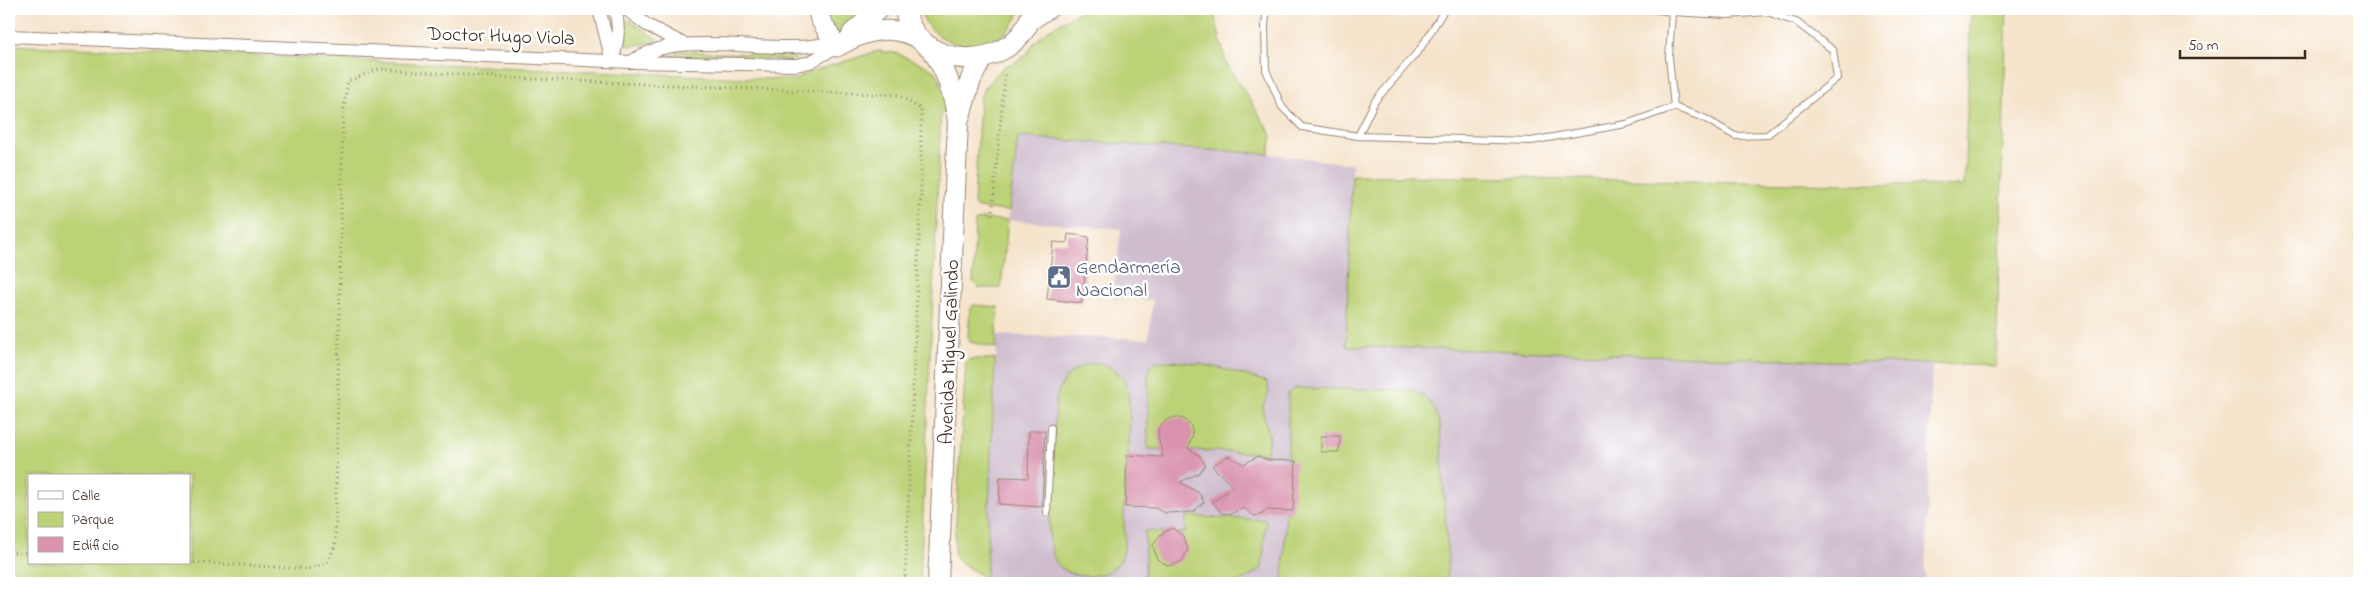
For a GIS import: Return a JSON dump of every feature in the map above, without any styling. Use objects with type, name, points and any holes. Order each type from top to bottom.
[{"type":"main road","points":[[817,9],[820,20],[835,44]]},
{"type":"main road","name":"Doctor Hugo Viola","points":[[835,44],[856,30],[879,9]]},
{"type":"main road","name":"Avenida Miguel Galindo","points":[[905,9],[913,28],[943,64],[950,82],[958,120],[938,583]]},
{"type":"main road","points":[[927,44],[955,58],[982,58],[1006,48],[1025,29],[1033,9]]},
{"type":"main road","name":"Doctor Hugo Viola","points":[[835,44],[872,30],[898,30],[912,34],[927,44]]},
{"type":"main road","name":"Avenida Miguel Galindo","points":[[958,120],[971,79],[982,58]]},
{"type":"street","points":[[599,9],[612,61]]},
{"type":"street","points":[[612,61],[619,27],[615,9]]},
{"type":"street","points":[[626,9],[647,25],[686,45]]},
{"type":"street","points":[[1025,29],[1054,9]]},
{"type":"street","name":"Doctor Hugo Viola","points":[[9,36],[631,62],[796,65],[810,62],[835,44]]},
{"type":"street","name":"Doctor Hugo Viola","points":[[631,62],[642,54],[654,50],[686,45],[791,48],[835,44]]},
{"type":"lane","points":[[1267,9],[1265,24],[1266,70],[1282,107],[1302,127],[1358,136],[1531,141],[1626,124],[1674,107],[1704,118],[1735,136],[1767,135],[1836,78],[1833,50],[1796,22],[1768,10],[1727,14],[1672,12],[1650,9]]},
{"type":"lane","points":[[1358,136],[1375,101],[1420,50],[1445,9]]},
{"type":"lane","points":[[1672,12],[1669,57],[1674,107]]},
{"type":"lane","points":[[1047,513],[1051,428]]},
{"type":"path","points":[[190,562],[307,569],[327,563],[335,546],[343,115],[348,81],[379,69],[510,78],[898,95],[921,109],[921,190],[905,583]]},
{"type":"path","points":[[992,215],[1005,74]]},
{"type":"path","points":[[9,552],[28,553]]},
{"type":"shaded area","points":[[1018,137],[1269,154],[1352,164],[1346,346],[1932,364],[1925,583],[985,583],[997,335],[1148,339],[1153,300],[1113,298],[1121,229],[1008,220]]},
{"type":"green space","points":[[817,9],[879,9],[833,42]]},
{"type":"green space","points":[[919,9],[1020,9],[1012,25],[1000,37],[986,43],[970,45],[954,43],[940,36],[928,25]]},
{"type":"green space","points":[[1084,9],[1213,9],[1226,63],[1272,135],[1269,154],[1018,137],[1009,211],[977,208],[974,203],[980,99],[984,88],[1003,67],[1016,62],[1027,54],[1034,43],[1048,30]]},
{"type":"green space","points":[[1971,9],[2007,9],[1996,366],[1346,346],[1352,175],[1964,186]]},
{"type":"green space","points":[[628,19],[657,39],[656,42],[629,46],[626,44],[624,22]]},
{"type":"green space","points":[[9,45],[795,80],[810,72],[878,51],[896,53],[926,66],[937,73],[946,98],[946,113],[941,113],[920,583],[9,583]]},
{"type":"green space","points":[[676,52],[793,56],[796,60],[678,56]]},
{"type":"green space","points":[[981,219],[1008,220],[1001,288],[979,288],[973,282],[975,222]]},
{"type":"green space","points":[[974,305],[998,307],[996,348],[970,342],[968,337],[970,308]]},
{"type":"green space","points":[[970,359],[995,359],[986,579],[957,560],[954,553],[966,361]]},
{"type":"green space","points":[[1169,361],[1197,364],[1267,382],[1269,393],[1262,408],[1269,434],[1267,453],[1148,449],[1148,378],[1149,367],[1154,362]]},
{"type":"green space","points":[[1098,363],[1110,367],[1120,375],[1125,382],[1128,393],[1130,430],[1124,510],[1125,542],[1123,554],[1116,566],[1101,574],[1083,576],[1067,571],[1057,564],[1052,552],[1049,535],[1056,400],[1062,385],[1070,374],[1082,366]]},
{"type":"green space","points":[[1295,388],[1412,390],[1431,404],[1440,426],[1448,563],[1446,579],[1443,583],[1283,583],[1288,457],[1288,393]]},
{"type":"green space","points":[[1186,516],[1266,520],[1262,568],[1247,578],[1234,583],[1151,583],[1145,577],[1145,531],[1185,533]]},
{"type":"building","points":[[1068,234],[1089,237],[1082,303],[1047,299],[1053,242],[1067,243]]},
{"type":"building","points":[[1175,417],[1184,419],[1191,426],[1193,435],[1188,448],[1200,456],[1205,465],[1199,473],[1180,482],[1199,493],[1204,502],[1193,512],[1165,513],[1155,508],[1125,507],[1127,455],[1163,457],[1158,436],[1159,427],[1166,420]]},
{"type":"building","points":[[1029,431],[1045,431],[1042,507],[999,504],[1000,477],[1028,478]]},
{"type":"building","points":[[1321,436],[1340,436],[1339,452],[1321,452]]},
{"type":"building","points":[[1228,456],[1244,464],[1258,456],[1267,460],[1296,461],[1293,511],[1266,510],[1263,514],[1254,516],[1244,508],[1230,514],[1222,513],[1212,502],[1233,487],[1212,466]]},
{"type":"building","points":[[1172,528],[1183,536],[1188,549],[1182,561],[1169,566],[1157,559],[1153,545],[1161,534]]},
{"type":"place","name":"Gendarmería Nacional","points":[[1059,277]]}]
